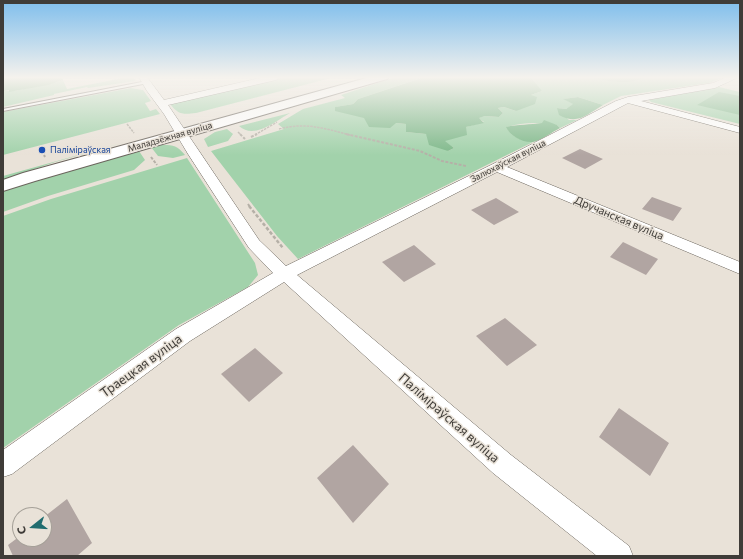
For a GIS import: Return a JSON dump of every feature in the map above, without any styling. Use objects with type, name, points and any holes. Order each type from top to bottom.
[{"type":"main road","name":"Маладзёжная вуліца","points":[[3,186],[264,103]]},
{"type":"main road","name":"Маладзёжная вуліца","points":[[3,171],[43,153],[179,129],[281,103]]},
{"type":"street","name":"Паліміраўская вуліца","points":[[162,103],[254,244],[266,257],[292,270],[502,464],[619,556]]},
{"type":"street","name":"Залюхаўская вуліца","points":[[292,270],[494,169],[619,103]]},
{"type":"street","points":[[640,103],[740,130]]},
{"type":"street","name":"Дручанская вуліца","points":[[494,169],[740,268]]},
{"type":"street","name":"Траецкая вуліца","points":[[3,465],[183,335],[292,270]]},
{"type":"lane","points":[[3,110],[35,103]]},
{"type":"path","points":[[278,129],[294,125],[314,126],[420,151],[442,161],[494,169]]},
{"type":"path","points":[[245,200],[274,238],[292,270]]},
{"type":"green space","points":[[3,103],[20,103],[3,107]]},
{"type":"green space","points":[[51,103],[145,103],[150,111],[156,109],[160,114],[3,155],[3,112]]},
{"type":"green space","points":[[234,103],[187,114],[178,112],[170,104]]},
{"type":"green space","points":[[326,103],[354,103],[336,107],[396,123],[406,124],[406,132],[426,134],[448,151],[454,148],[444,141],[466,127],[484,122],[478,118],[485,116],[499,117],[503,113],[498,108],[504,107],[516,111],[523,103],[572,103],[574,104],[566,109],[557,108],[569,120],[577,120],[560,128],[557,125],[545,123],[525,123],[507,127],[514,136],[533,142],[298,259],[277,236],[211,151],[284,129],[278,124],[303,109]]},
{"type":"green space","points":[[535,103],[516,111],[504,107],[498,108],[503,113],[499,117],[485,116],[479,118],[484,123],[466,127],[467,135],[445,141],[454,148],[448,151],[429,145],[426,134],[406,132],[406,124],[396,123],[390,128],[369,127],[364,118],[335,111],[335,107],[353,104]]},
{"type":"green space","points":[[571,103],[597,103],[603,105],[582,118],[572,119],[559,115],[557,108],[566,109],[573,104]]},
{"type":"green space","points":[[655,103],[740,103],[740,124]]},
{"type":"green space","points":[[700,103],[740,103],[740,115],[697,105]]},
{"type":"green space","points":[[290,113],[265,128],[258,130],[245,130],[239,126]]},
{"type":"green space","points":[[544,120],[557,125],[560,128],[533,142],[517,138],[510,133],[506,127],[542,123]]},
{"type":"green space","points":[[227,129],[233,134],[228,141],[208,147],[204,139],[215,132]]},
{"type":"green space","points":[[129,141],[55,162],[3,180],[3,176]]},
{"type":"green space","points":[[158,145],[176,147],[185,155],[173,158],[158,156],[151,147]]},
{"type":"green space","points":[[139,151],[145,160],[134,170],[48,196],[3,212],[3,191],[35,180]]},
{"type":"green space","points":[[187,158],[255,263],[258,275],[248,287],[179,325],[3,448],[3,216],[51,199]]},
{"type":"building","points":[[580,149],[603,159],[585,169],[562,158]]},
{"type":"building","points":[[652,197],[682,208],[673,221],[642,209]]},
{"type":"building","points":[[496,198],[519,212],[494,225],[471,210]]},
{"type":"building","points":[[623,242],[658,259],[646,275],[610,257]]},
{"type":"building","points":[[414,245],[436,264],[404,282],[382,262]]},
{"type":"building","points":[[505,318],[537,345],[507,366],[476,336]]},
{"type":"building","points":[[255,348],[283,373],[249,402],[221,374]]},
{"type":"building","points":[[619,408],[669,443],[650,476],[599,437]]},
{"type":"building","points":[[353,445],[389,484],[353,523],[317,478]]},
{"type":"building","points":[[67,499],[92,543],[77,556],[13,556],[8,545],[12,542],[12,547],[52,547],[52,511]]},
{"type":"place","name":"Паліміраўская","points":[[42,150]]}]
